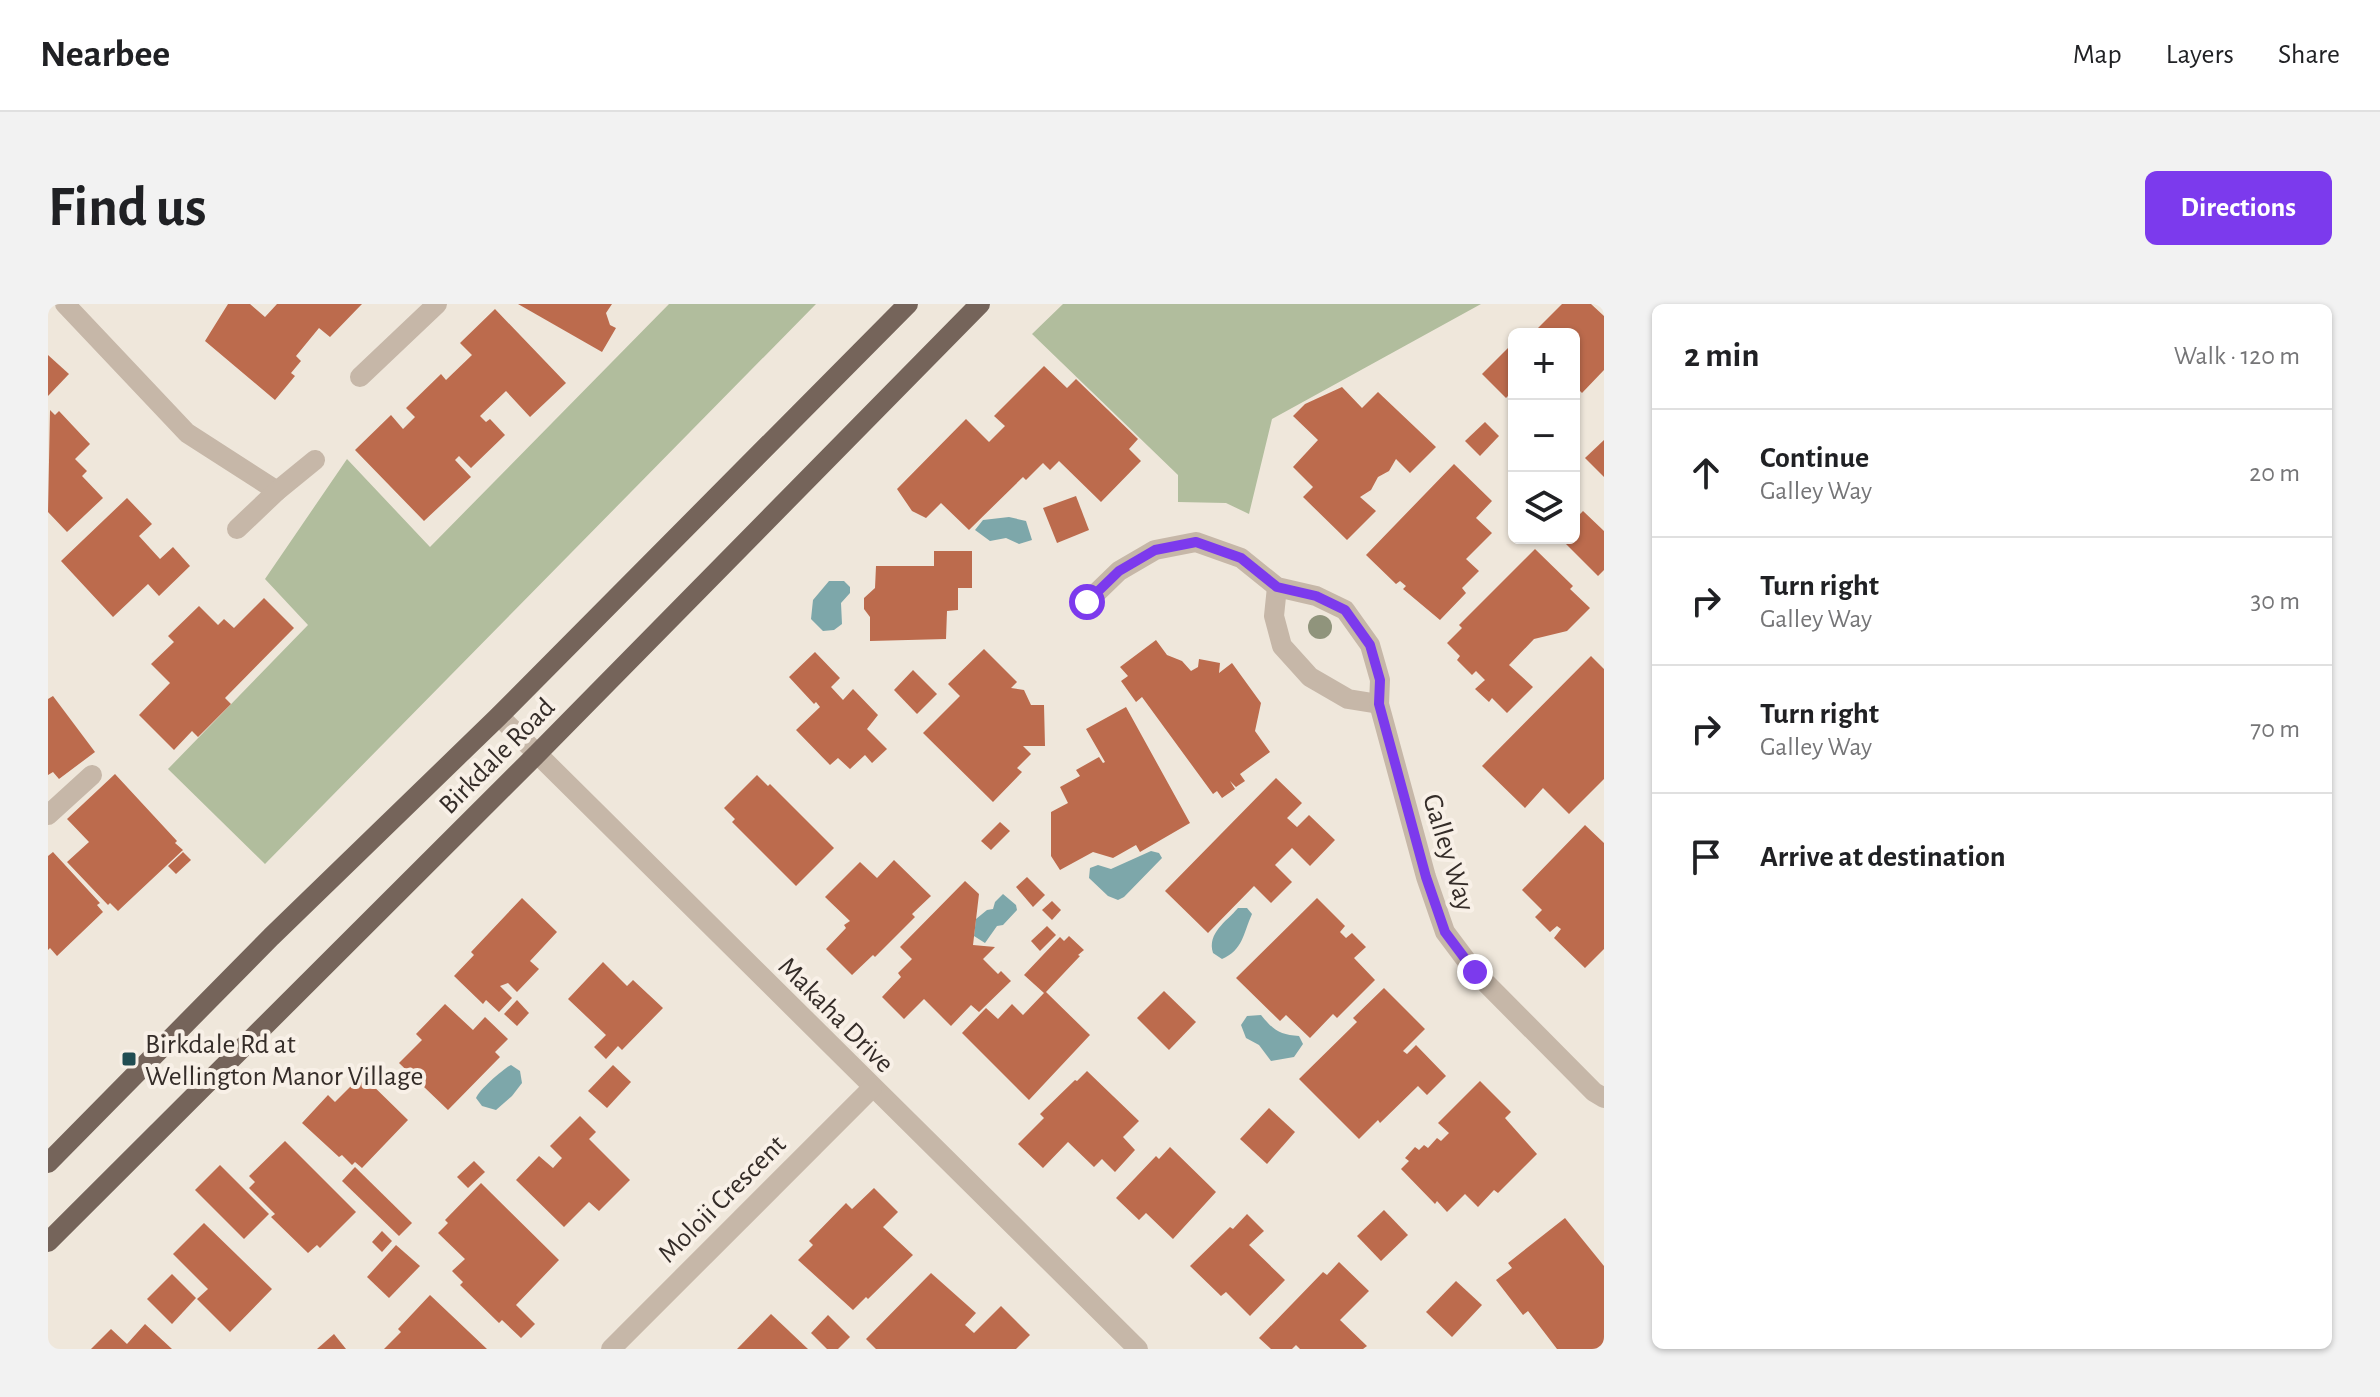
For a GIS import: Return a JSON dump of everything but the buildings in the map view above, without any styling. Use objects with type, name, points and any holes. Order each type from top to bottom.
[{"type":"main road","name":"Birkdale Road","points":[[48,1163],[271,937],[499,716],[908,304]]},
{"type":"main road","name":"Birkdale Road","points":[[48,1242],[537,754],[980,304]]},
{"type":"street","points":[[65,304],[187,433],[277,491]]},
{"type":"street","points":[[360,377],[437,304]]},
{"type":"street","points":[[237,529],[315,460]]},
{"type":"street","name":"Galley Way","points":[[1087,602],[1119,571],[1155,550],[1196,542],[1241,558],[1277,587],[1316,596],[1345,610],[1370,645],[1380,680],[1379,704],[1426,877],[1445,932],[1475,972],[1594,1092],[1604,1098]]},
{"type":"street","points":[[1277,587],[1274,616],[1282,646],[1310,677],[1348,699],[1379,704]]},
{"type":"street","name":"Makaha Drive","points":[[499,716],[1138,1349]]},
{"type":"street","points":[[48,815],[92,775]]},
{"type":"street","name":"Moloii Crescent","points":[[611,1349],[872,1088]]},
{"type":"green space","points":[[669,304],[816,304],[265,864],[168,769],[308,625],[265,579],[347,459],[430,547]]},
{"type":"green space","points":[[1063,304],[1481,304],[1272,419],[1249,514],[1226,503],[1178,502],[1178,475],[1032,334]]},
{"type":"water","points":[[1009,517],[1026,521],[1032,540],[1019,544],[1006,538],[990,541],[975,530],[983,520]]},
{"type":"water","points":[[829,581],[844,581],[850,587],[850,593],[841,603],[842,624],[834,630],[823,631],[811,619],[813,600]]},
{"type":"water","points":[[1151,851],[1159,853],[1162,858],[1118,900],[1108,896],[1089,878],[1090,868],[1098,865],[1111,869]]},
{"type":"water","points":[[1003,894],[1016,905],[1017,910],[1003,925],[997,926],[985,943],[974,936],[976,919],[993,909]]},
{"type":"water","points":[[1238,908],[1247,908],[1252,914],[1238,946],[1222,959],[1213,953],[1213,940],[1219,928]]},
{"type":"water","points":[[1261,1015],[1277,1031],[1299,1036],[1303,1044],[1294,1057],[1271,1061],[1259,1045],[1246,1038],[1241,1025],[1247,1016]]},
{"type":"water","points":[[511,1065],[520,1071],[522,1083],[496,1110],[482,1106],[476,1098],[478,1094]]},
{"type":"place","name":"Birkdale Rd at Wellington Manor Village","points":[[129,1059]]},
{"type":"route","points":[[1087,602],[1119,571],[1155,550],[1196,542],[1241,558],[1277,587],[1316,596],[1345,610],[1370,645],[1380,680],[1379,704],[1426,877],[1445,932],[1475,972]]}]
